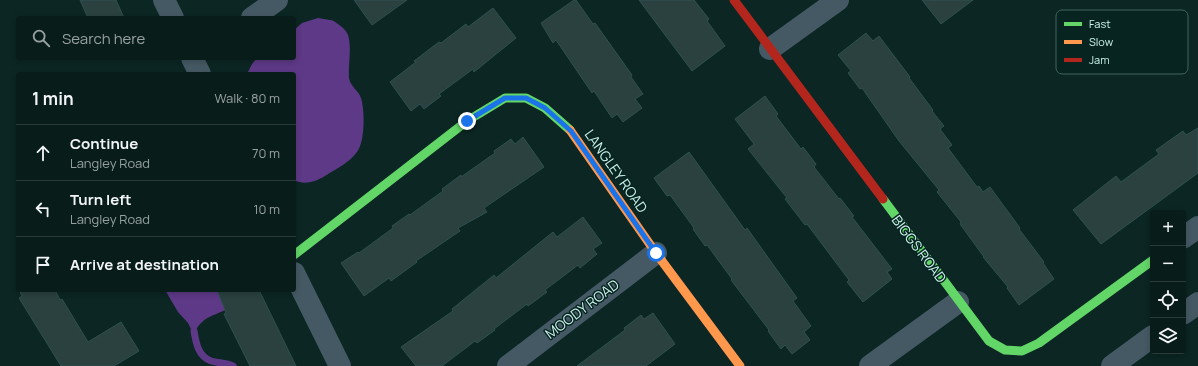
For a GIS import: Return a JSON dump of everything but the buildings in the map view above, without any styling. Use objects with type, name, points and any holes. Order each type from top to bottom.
[{"type":"street","points":[[164,0],[172,16]]},
{"type":"street","points":[[255,16],[277,0]]},
{"type":"street","name":"BIGGS ROAD","points":[[734,0],[958,302],[989,341],[1005,350],[1022,351],[1039,343],[1150,262]]},
{"type":"street","points":[[770,49],[838,0]]},
{"type":"street","name":"LANGLEY ROAD","points":[[296,253],[467,121],[505,98],[526,98],[545,108],[571,131],[656,253],[740,366]]},
{"type":"street","points":[[1186,236],[1198,227]]},
{"type":"street","name":"MOODY ROAD","points":[[508,366],[656,253]]},
{"type":"street","points":[[296,277],[340,366]]},
{"type":"street","points":[[870,366],[958,302]]},
{"type":"street","points":[[1186,312],[1198,303]]},
{"type":"street","points":[[1112,366],[1150,338]]},
{"type":"shaded area","points":[[318,18],[331,20],[344,29],[348,35],[350,45],[349,78],[351,84],[361,98],[364,118],[362,141],[354,156],[340,167],[320,179],[307,183],[296,181],[296,72],[248,72],[255,60],[296,60],[296,28],[302,23]]},
{"type":"shaded area","points":[[166,292],[245,292],[239,300],[231,307],[204,320],[196,330],[192,331],[188,323],[178,312]]},
{"type":"waterway","points":[[194,331],[198,349],[203,356],[211,361],[233,366]]},
{"type":"traffic: fast","points":[[296,253],[467,121],[505,98],[526,98],[545,108],[570,130]]},
{"type":"traffic: fast","points":[[883,199],[989,341],[1005,350],[1022,351],[1039,343],[1150,262]]},
{"type":"traffic: slow","points":[[570,130],[656,253],[740,366]]},
{"type":"traffic: jam","points":[[734,0],[883,199]]},
{"type":"route","points":[[467,121],[505,98],[526,98],[545,108],[571,131],[656,253]]}]
